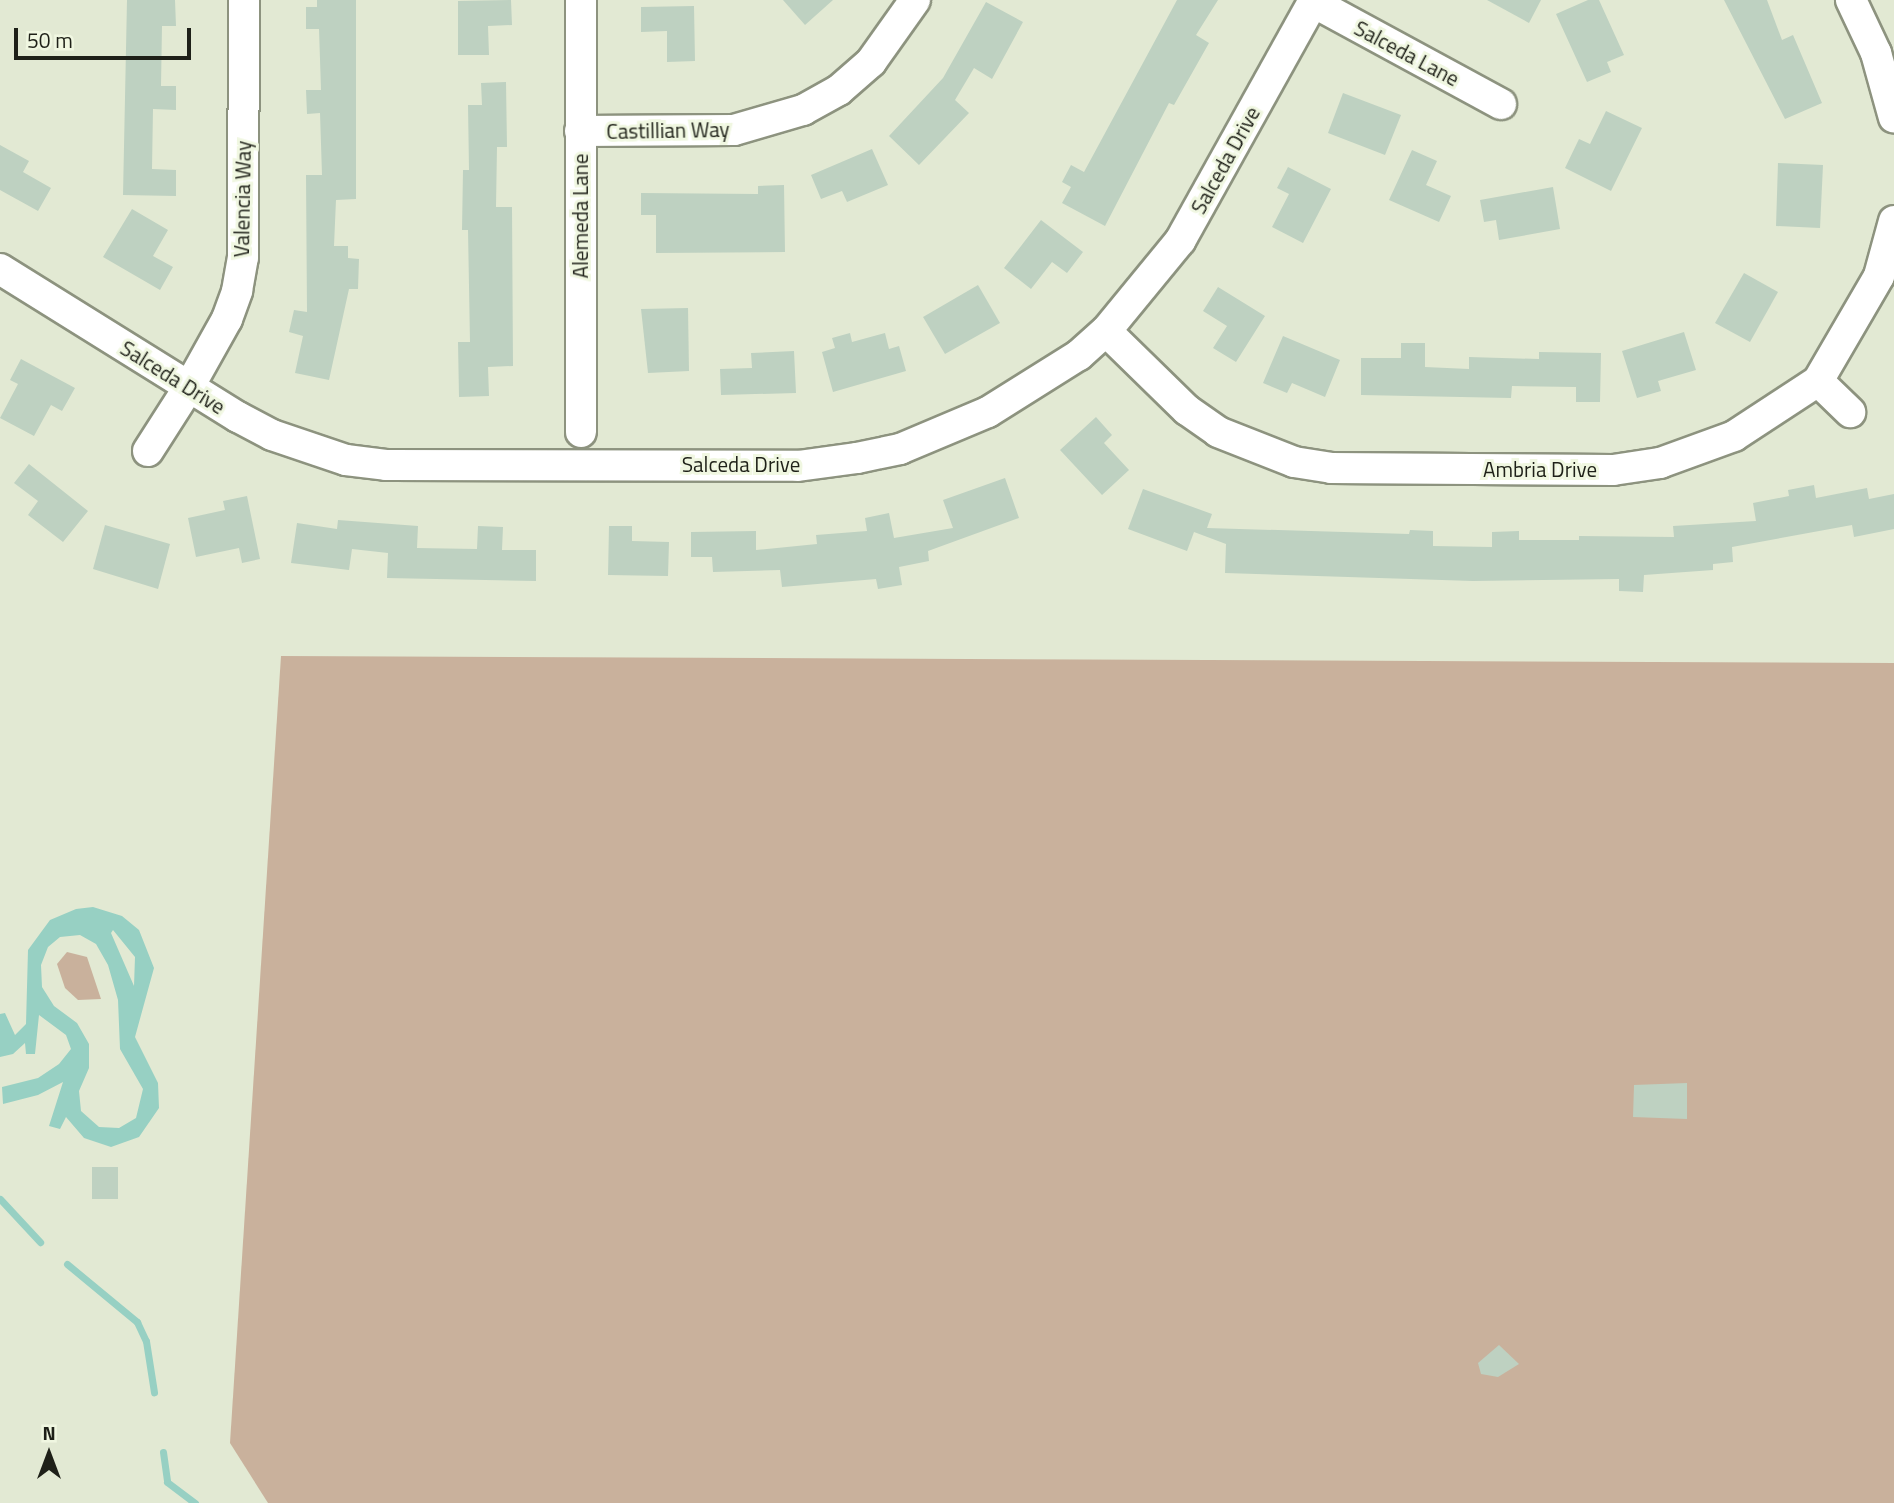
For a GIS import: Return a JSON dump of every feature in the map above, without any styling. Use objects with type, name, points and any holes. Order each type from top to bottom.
[{"type":"street","name":"Valencia Way","points":[[148,451],[190,387],[228,319],[243,258],[244,0]]},
{"type":"street","name":"Alemeda Lane","points":[[581,0],[581,432]]},
{"type":"street","name":"Castillian Way","points":[[580,131],[734,130],[793,114],[839,90],[872,62],[915,0]]},
{"type":"street","points":[[1851,0],[1877,53],[1894,118]]},
{"type":"street","name":"Salceda Drive","points":[[0,269],[272,435],[346,460],[386,465],[798,466],[900,449],[945,432],[1043,380],[1105,331],[1180,241],[1314,1]]},
{"type":"street","name":"Salceda Lane","points":[[1314,1],[1501,104]]},
{"type":"street","name":"Ambria Drive","points":[[1105,331],[1187,410],[1218,432],[1282,458],[1331,468],[1614,470],[1660,463],[1734,436],[1818,381],[1878,276],[1894,221]]},
{"type":"street","points":[[1818,381],[1850,412]]},
{"type":"shaded area","points":[[281,656],[1894,663],[1894,1503],[268,1503],[230,1443]]},
{"type":"shaded area","points":[[67,952],[87,957],[101,999],[78,1000],[65,988],[57,964]]},
{"type":"water","points":[[93,907],[122,916],[139,930],[154,968],[135,1037],[158,1083],[159,1108],[139,1137],[111,1147],[84,1138],[66,1117],[60,1129],[49,1126],[63,1082],[38,1095],[3,1104],[2,1087],[38,1078],[59,1064],[71,1049],[66,1035],[39,1015],[35,1054],[26,1054],[25,1043],[13,1054],[0,1057],[0,1014],[5,1013],[15,1035],[26,1024],[28,950],[50,920],[76,909]],"holes":[[[113,930],[135,957],[134,986],[111,933]],[[80,935],[96,944],[108,965],[118,1000],[120,1049],[143,1089],[136,1118],[119,1128],[99,1127],[81,1111],[79,1091],[89,1068],[89,1044],[77,1023],[54,1006],[42,987],[41,965],[48,947],[60,937]]]},
{"type":"building","points":[[127,0],[175,0],[176,26],[162,26],[161,86],[176,86],[176,110],[153,109],[152,169],[176,170],[176,196],[123,195]]},
{"type":"building","points":[[317,0],[356,0],[356,199],[336,200],[334,246],[348,246],[348,258],[359,259],[358,289],[349,289],[329,380],[295,373],[303,336],[289,332],[294,310],[307,312],[306,175],[322,175],[320,113],[307,114],[306,90],[321,90],[319,29],[306,29],[306,7],[317,7]]},
{"type":"building","points":[[511,0],[512,25],[488,26],[489,55],[458,55],[458,1]]},
{"type":"building","points":[[783,0],[833,0],[805,25]]},
{"type":"building","points":[[1177,0],[1218,0],[1196,35],[1209,43],[1174,105],[1169,103],[1105,226],[1062,203],[1071,187],[1062,182],[1071,165],[1084,172]]},
{"type":"building","points":[[1487,0],[1541,0],[1529,23]]},
{"type":"building","points":[[1588,0],[1599,0],[1624,55],[1607,62],[1611,72],[1587,82],[1556,14]]},
{"type":"building","points":[[1724,0],[1767,0],[1782,40],[1793,35],[1822,103],[1785,119]]},
{"type":"building","points":[[986,2],[1023,22],[992,79],[974,68],[955,100],[969,113],[919,165],[889,136],[943,78]]},
{"type":"building","points":[[694,6],[695,61],[667,62],[667,31],[641,32],[641,7]]},
{"type":"building","points":[[506,82],[507,147],[497,147],[496,207],[512,207],[513,366],[488,367],[489,396],[459,397],[458,342],[470,342],[468,230],[462,230],[463,170],[469,170],[468,105],[482,105],[481,83]]},
{"type":"building","points":[[1343,93],[1401,115],[1385,155],[1328,133]]},
{"type":"building","points":[[1606,111],[1642,128],[1611,191],[1565,168],[1579,139],[1590,144]]},
{"type":"building","points":[[0,145],[29,161],[23,172],[51,188],[38,211],[0,190]]},
{"type":"building","points":[[872,149],[888,185],[847,202],[842,191],[821,199],[811,175]]},
{"type":"building","points":[[1412,150],[1437,161],[1426,185],[1451,196],[1439,222],[1389,200]]},
{"type":"building","points":[[1778,163],[1823,165],[1820,228],[1776,226]]},
{"type":"building","points":[[1288,167],[1331,189],[1303,243],[1272,227],[1289,194],[1277,188]]},
{"type":"building","points":[[784,185],[785,252],[656,253],[656,215],[641,215],[641,193],[758,194],[758,186]]},
{"type":"building","points":[[1553,187],[1560,229],[1499,240],[1496,220],[1484,222],[1480,200]]},
{"type":"building","points":[[132,209],[168,230],[153,256],[173,267],[160,290],[103,257]]},
{"type":"building","points":[[1041,220],[1083,252],[1067,273],[1052,262],[1031,289],[1004,268]]},
{"type":"building","points":[[1744,273],[1778,292],[1750,342],[1715,323]]},
{"type":"building","points":[[978,285],[1000,323],[945,354],[923,317]]},
{"type":"building","points":[[1218,287],[1265,316],[1236,362],[1213,348],[1227,326],[1203,311]]},
{"type":"building","points":[[688,308],[689,371],[648,373],[641,309]]},
{"type":"building","points":[[1684,332],[1696,370],[1658,381],[1661,391],[1637,398],[1622,351]]},
{"type":"building","points":[[850,333],[852,342],[885,333],[889,349],[899,346],[906,371],[833,392],[822,352],[835,348],[832,338]]},
{"type":"building","points":[[1283,336],[1340,360],[1325,397],[1292,383],[1287,393],[1263,383]]},
{"type":"building","points":[[1401,343],[1425,343],[1425,367],[1469,369],[1469,357],[1539,359],[1539,352],[1601,353],[1600,402],[1576,402],[1576,387],[1512,386],[1511,398],[1361,395],[1361,358],[1401,358]]},
{"type":"building","points":[[794,351],[796,393],[721,395],[720,369],[752,368],[751,353]]},
{"type":"building","points":[[21,359],[75,388],[62,411],[51,405],[34,436],[0,418],[18,384],[10,380]]},
{"type":"building","points":[[1096,417],[1112,435],[1104,443],[1129,470],[1102,495],[1060,450]]},
{"type":"building","points":[[29,464],[88,511],[63,542],[28,515],[38,501],[14,483]]},
{"type":"building","points":[[1005,478],[1019,518],[928,551],[929,561],[899,567],[902,585],[878,589],[876,579],[782,587],[780,570],[713,572],[712,557],[691,557],[691,532],[756,531],[756,550],[817,544],[816,535],[867,531],[865,518],[889,513],[894,538],[953,528],[943,500]]},
{"type":"building","points":[[1814,485],[1816,498],[1867,488],[1869,499],[1894,494],[1894,529],[1854,537],[1852,525],[1732,547],[1733,562],[1713,564],[1713,570],[1644,575],[1643,592],[1619,591],[1619,579],[1473,581],[1225,573],[1226,544],[1194,532],[1187,551],[1128,529],[1143,489],[1212,514],[1207,528],[1409,534],[1410,530],[1433,531],[1433,546],[1492,547],[1492,532],[1519,531],[1519,540],[1579,540],[1579,536],[1674,537],[1673,526],[1756,521],[1753,503],[1789,496],[1788,490]]},
{"type":"building","points":[[247,496],[260,559],[242,563],[239,548],[196,557],[188,518],[225,510],[223,501]]},
{"type":"building","points":[[338,520],[418,526],[417,548],[477,549],[478,526],[503,527],[502,550],[536,550],[536,581],[387,578],[388,553],[352,549],[349,570],[291,563],[297,523],[337,529]]},
{"type":"building","points":[[105,525],[170,544],[158,589],[93,569]]},
{"type":"building","points":[[609,526],[632,526],[632,541],[669,542],[668,576],[608,575]]},
{"type":"building","points":[[1687,1083],[1687,1119],[1633,1117],[1634,1085]]},
{"type":"building","points":[[92,1167],[118,1167],[118,1199],[92,1199]]},
{"type":"building","points":[[1499,1345],[1519,1364],[1498,1377],[1481,1374],[1478,1363]]},
{"type":"waterway","points":[[0,1199],[40,1242]]},
{"type":"waterway","points":[[67,1264],[137,1322],[146,1341],[154,1392]]},
{"type":"waterway","points":[[163,1452],[167,1482],[195,1503]]}]
